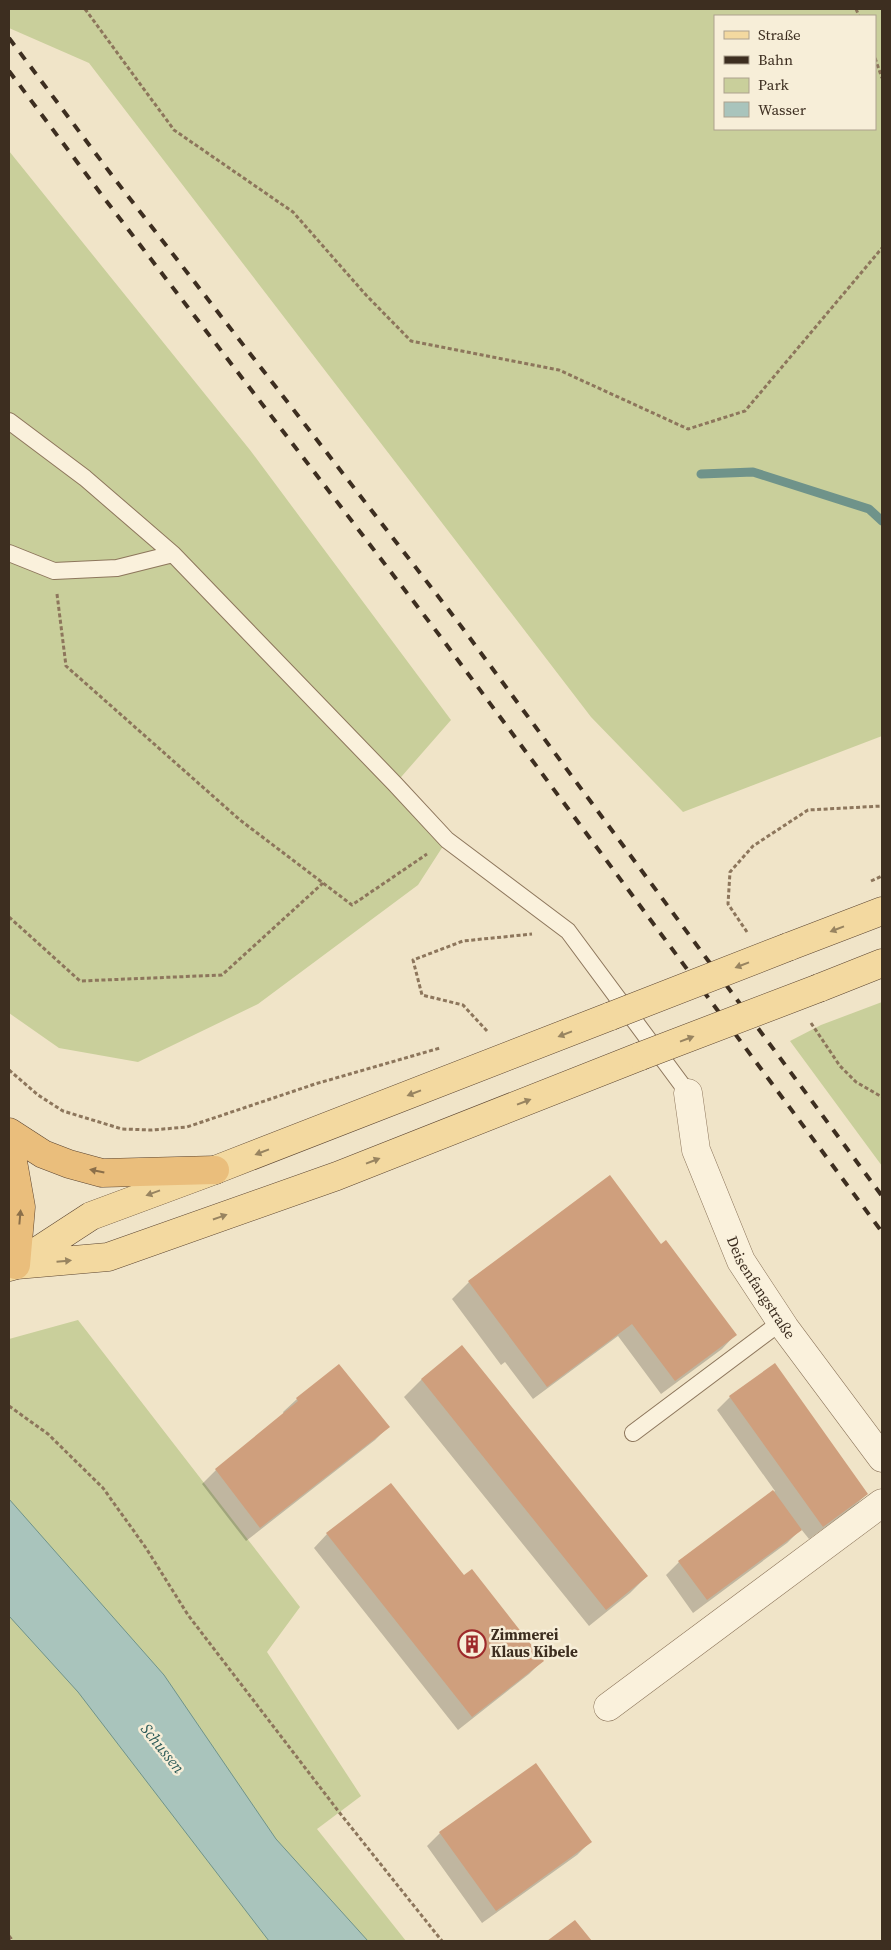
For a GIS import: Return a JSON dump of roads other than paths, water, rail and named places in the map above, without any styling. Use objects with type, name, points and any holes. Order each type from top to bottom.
[{"type":"highway","points":[[9,1132],[43,1154],[69,1164],[102,1173],[215,1170]]},
{"type":"highway","points":[[9,1139],[21,1206],[12,1266]]},
{"type":"main road","points":[[12,1266],[91,1216],[215,1170],[882,911]]},
{"type":"main road","points":[[12,1266],[108,1257],[336,1176],[882,964]]},
{"type":"street","name":"Deisenfangstraße","points":[[688,1093],[696,1150],[741,1261],[781,1322],[882,1458]]},
{"type":"street","points":[[608,1707],[882,1503]]},
{"type":"lane","points":[[9,421],[85,478],[173,554],[389,777],[447,840],[568,931],[688,1093]]},
{"type":"lane","points":[[9,553],[54,571],[117,568],[173,554]]},
{"type":"lane","points":[[633,1433],[781,1322]]},
{"type":"water","name":"Schussen","points":[[9,1499],[164,1675],[276,1839],[368,1941],[269,1941],[78,1692],[9,1616]]},
{"type":"waterway","points":[[701,474],[753,472],[869,509],[882,521]]},
{"type":"railway","points":[[9,38],[117,182],[458,622],[882,1196]]},
{"type":"railway","points":[[9,71],[440,636],[882,1232]]},
{"type":"place","name":"Zimmerei Klaus Kibele","points":[[472,1644]]}]
